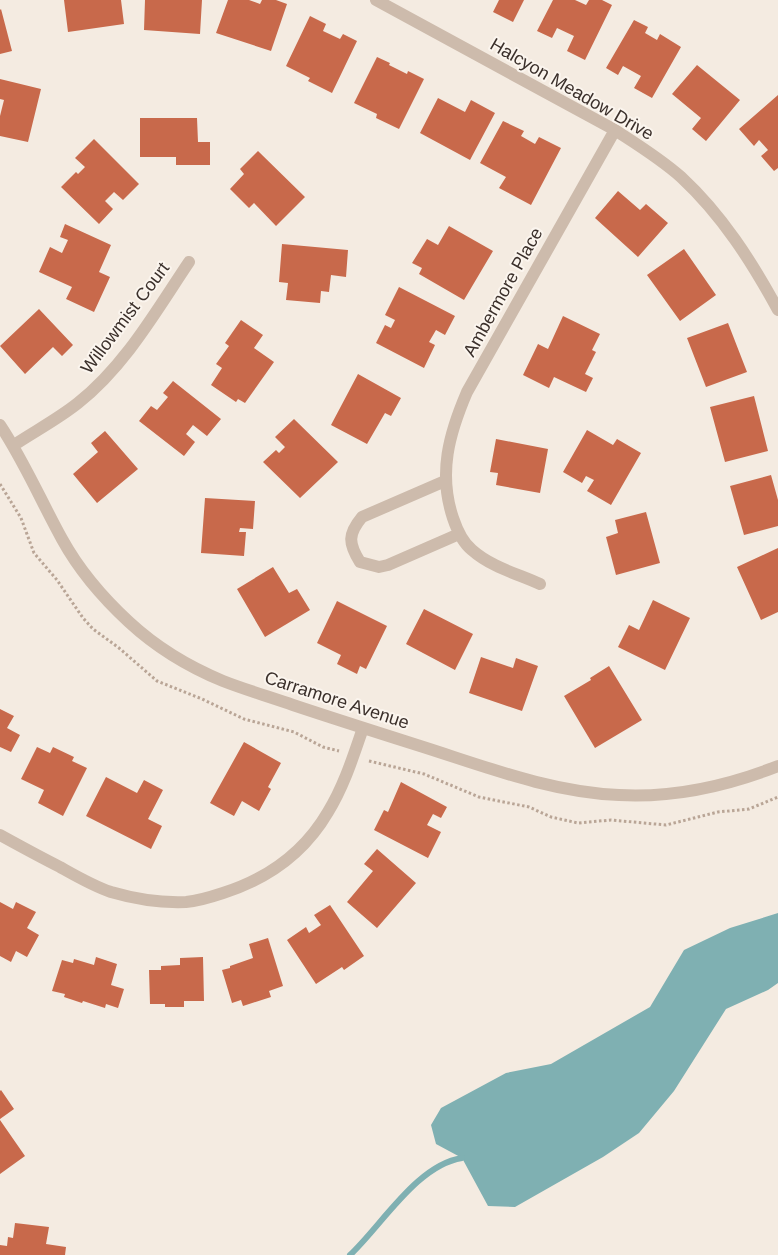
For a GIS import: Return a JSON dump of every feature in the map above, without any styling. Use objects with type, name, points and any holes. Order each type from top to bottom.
[{"type":"street","name":"Halcyon Meadow Drive","points":[[376,0],[615,130],[650,153],[680,177],[733,236],[758,274],[778,310]]},
{"type":"street","name":"Ambermore Place","points":[[540,584],[484,560],[471,549],[459,534],[449,504],[445,481],[449,444],[458,412],[467,392],[615,130]]},
{"type":"street","name":"Willowmist Court","points":[[14,445],[77,404],[96,387],[117,365],[189,262]]},
{"type":"street","name":"Carramore Avenue","points":[[0,425],[14,445],[63,540],[77,562],[111,604],[149,638],[187,663],[222,681],[531,781],[587,793],[638,795],[686,792],[714,787],[778,766]]},
{"type":"street","points":[[445,481],[362,517],[354,527],[350,538],[354,552],[360,562],[378,567],[388,565],[459,534]]},
{"type":"street","points":[[0,835],[82,880],[136,899],[188,902],[212,897],[237,889],[274,871],[304,845],[329,812],[343,784],[363,728]]},
{"type":"water","points":[[778,913],[778,983],[768,990],[726,1009],[674,1091],[639,1133],[603,1157],[515,1207],[488,1206],[462,1158],[436,1144],[431,1125],[441,1108],[506,1073],[551,1064],[650,1007],[684,950],[730,928]]},
{"type":"building","points":[[64,0],[121,0],[124,24],[68,32]]},
{"type":"building","points":[[145,0],[202,0],[200,34],[144,30]]},
{"type":"building","points":[[228,0],[249,0],[260,4],[262,0],[276,0],[287,4],[271,51],[216,33]]},
{"type":"building","points":[[499,0],[524,0],[513,22],[493,12]]},
{"type":"building","points":[[553,0],[575,0],[586,5],[589,0],[602,0],[612,5],[585,60],[567,51],[574,36],[557,28],[552,38],[537,31]]},
{"type":"building","points":[[0,10],[12,51],[0,54]]},
{"type":"building","points":[[310,16],[326,24],[323,31],[340,39],[343,34],[357,41],[332,93],[308,81],[310,78],[286,66]]},
{"type":"building","points":[[634,20],[648,27],[645,33],[657,40],[660,34],[681,47],[652,98],[634,88],[641,76],[623,66],[618,75],[606,68]]},
{"type":"building","points":[[377,57],[407,74],[408,71],[424,79],[399,129],[376,118],[377,114],[354,103]]},
{"type":"building","points":[[697,65],[740,100],[706,141],[692,129],[701,118],[672,94]]},
{"type":"building","points":[[0,79],[41,89],[28,142],[0,136],[0,116],[4,100],[0,99]]},
{"type":"building","points":[[778,95],[778,168],[774,171],[761,156],[768,150],[759,140],[754,146],[739,129]]},
{"type":"building","points":[[438,98],[465,112],[471,100],[495,113],[470,160],[420,133]]},
{"type":"building","points":[[140,118],[197,118],[198,142],[210,142],[210,165],[176,165],[176,157],[140,157]]},
{"type":"building","points":[[503,121],[524,131],[521,136],[535,144],[539,137],[561,148],[531,205],[499,188],[506,177],[480,163]]},
{"type":"building","points":[[94,139],[139,184],[123,200],[114,192],[105,201],[113,209],[99,224],[61,187],[76,172],[78,174],[85,167],[75,158]]},
{"type":"building","points":[[258,151],[305,197],[276,226],[254,203],[249,208],[230,189],[244,174],[240,169]]},
{"type":"building","points":[[618,191],[640,210],[646,204],[668,223],[638,257],[595,218]]},
{"type":"building","points":[[65,224],[111,245],[99,272],[110,277],[94,312],[66,299],[72,287],[39,272],[50,247],[62,253],[68,240],[60,237]]},
{"type":"building","points":[[449,226],[493,251],[464,300],[419,274],[422,268],[412,263],[427,239],[438,245]]},
{"type":"building","points":[[282,244],[348,250],[346,277],[331,275],[329,292],[321,291],[320,303],[286,300],[288,283],[279,282]]},
{"type":"building","points":[[684,249],[716,295],[680,321],[647,275]]},
{"type":"building","points":[[399,287],[455,316],[445,335],[436,330],[429,342],[435,345],[424,368],[376,343],[385,325],[391,328],[395,320],[385,315]]},
{"type":"building","points":[[39,309],[73,345],[62,356],[53,347],[25,374],[0,346]]},
{"type":"building","points":[[563,316],[600,334],[592,350],[596,352],[585,374],[593,378],[586,392],[554,377],[549,388],[523,375],[538,344],[548,349]]},
{"type":"building","points":[[241,320],[263,335],[254,348],[274,362],[245,403],[238,399],[236,402],[211,385],[222,368],[216,364],[229,346],[225,343]]},
{"type":"building","points":[[728,323],[747,372],[706,387],[687,338]]},
{"type":"building","points":[[358,374],[401,398],[391,416],[385,413],[367,444],[331,425]]},
{"type":"building","points":[[173,381],[221,419],[207,436],[193,425],[186,434],[195,442],[184,456],[139,421],[151,406],[157,410],[168,397],[163,393]]},
{"type":"building","points":[[754,396],[768,451],[725,462],[710,407]]},
{"type":"building","points":[[294,419],[338,462],[300,498],[263,462],[276,450],[279,453],[285,447],[275,437]]},
{"type":"building","points":[[587,430],[613,445],[617,439],[641,453],[611,505],[587,491],[594,480],[586,476],[582,483],[563,472]]},
{"type":"building","points":[[105,431],[138,469],[97,503],[73,474],[98,452],[91,443]]},
{"type":"building","points":[[496,439],[548,449],[540,493],[496,485],[498,473],[490,472]]},
{"type":"building","points":[[771,475],[778,500],[778,526],[744,535],[730,486]]},
{"type":"building","points":[[205,498],[255,501],[253,529],[240,528],[239,532],[246,532],[244,556],[201,553]]},
{"type":"building","points":[[646,512],[660,563],[616,575],[606,537],[618,533],[615,520]]},
{"type":"building","points":[[778,548],[778,612],[761,620],[737,567]]},
{"type":"building","points":[[273,567],[289,593],[297,589],[310,610],[265,637],[237,589]]},
{"type":"building","points":[[653,600],[690,618],[665,670],[618,647],[629,625],[639,630]]},
{"type":"building","points":[[337,601],[387,626],[366,669],[360,666],[357,674],[337,664],[341,655],[317,643]]},
{"type":"building","points":[[424,609],[473,634],[455,670],[406,644]]},
{"type":"building","points":[[481,657],[513,668],[516,658],[538,666],[522,711],[469,693]]},
{"type":"building","points":[[609,666],[642,720],[595,748],[564,696],[591,680],[590,678]]},
{"type":"building","points":[[0,709],[14,716],[7,728],[20,735],[11,752],[0,747]]},
{"type":"building","points":[[244,742],[281,763],[268,787],[271,789],[259,811],[242,801],[234,816],[210,803]]},
{"type":"building","points":[[37,747],[50,753],[53,747],[74,757],[72,761],[87,768],[63,816],[38,803],[44,790],[21,779]]},
{"type":"building","points":[[106,777],[137,793],[144,780],[163,790],[148,819],[162,826],[151,849],[86,816]]},
{"type":"building","points":[[401,782],[447,807],[441,818],[433,814],[427,825],[441,832],[428,858],[374,830],[384,810],[388,812]]},
{"type":"building","points":[[377,849],[416,883],[377,928],[347,902],[373,871],[364,864]]},
{"type":"building","points":[[0,902],[13,909],[16,902],[36,912],[27,928],[39,935],[27,957],[16,951],[11,962],[0,956]]},
{"type":"building","points":[[330,905],[364,956],[344,970],[342,967],[316,984],[287,940],[306,927],[309,933],[321,925],[314,915]]},
{"type":"building","points":[[268,938],[283,986],[269,991],[271,997],[243,1006],[241,1000],[232,1003],[222,970],[253,958],[249,944]]},
{"type":"building","points":[[96,957],[117,964],[111,985],[124,989],[118,1008],[106,1004],[105,1008],[83,1001],[82,1003],[64,997],[65,994],[52,991],[62,960],[73,963],[74,959],[94,965]]},
{"type":"building","points":[[203,957],[204,1001],[184,1001],[184,1007],[165,1007],[165,1004],[150,1004],[149,970],[161,970],[161,966],[180,965],[180,958]]},
{"type":"building","points":[[0,1091],[14,1109],[0,1119]]},
{"type":"building","points":[[0,1120],[25,1156],[0,1174]]},
{"type":"building","points":[[15,1223],[49,1227],[46,1244],[66,1247],[65,1255],[0,1255],[0,1245],[7,1246],[8,1237],[13,1238]]},
{"type":"waterway","points":[[350,1255],[415,1184],[430,1172],[446,1163],[462,1158]]}]
